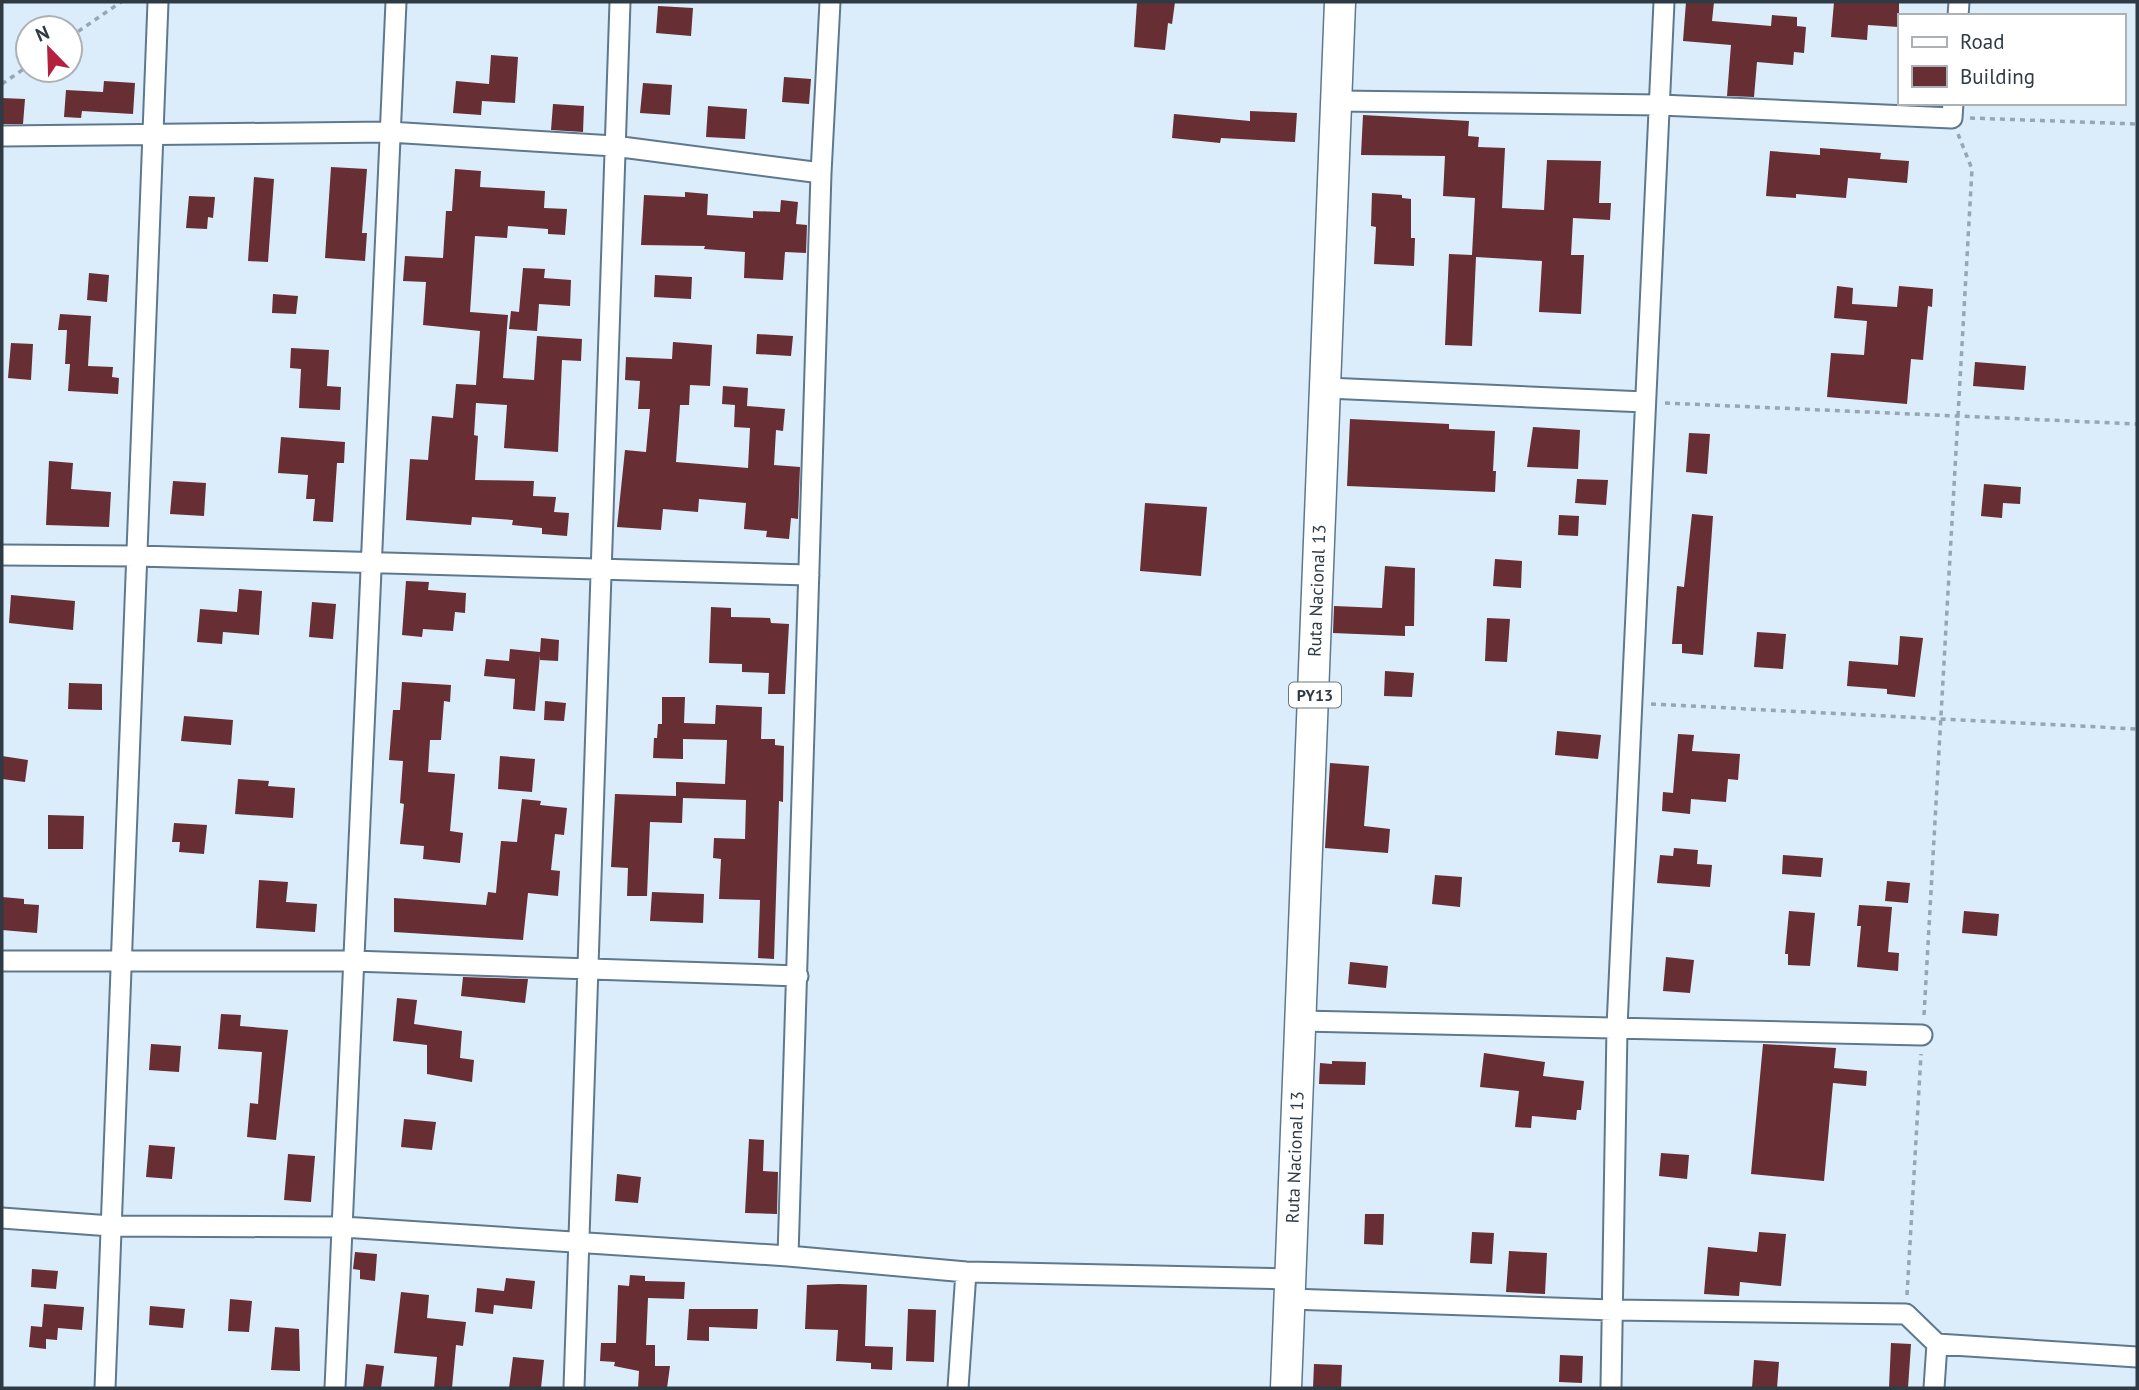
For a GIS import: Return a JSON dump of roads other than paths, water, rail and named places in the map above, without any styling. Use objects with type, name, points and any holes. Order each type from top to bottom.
[{"type":"highway","name":"Ruta Nacional 13","points":[[1286,1388],[1340,2]]},
{"type":"street","points":[[105,1388],[158,2]]},
{"type":"street","points":[[335,1388],[396,2]]},
{"type":"street","points":[[574,1388],[581,1242],[620,2]]},
{"type":"street","points":[[788,1256],[821,173],[831,2]]},
{"type":"street","points":[[1611,1388],[1617,1027],[1664,2]]},
{"type":"street","points":[[1336,100],[1953,111]]},
{"type":"street","points":[[2,136],[389,132],[614,146],[821,173]]},
{"type":"street","points":[[1327,388],[1645,402]]},
{"type":"street","points":[[2,555],[136,556],[809,575]]},
{"type":"street","points":[[2,961],[352,961],[798,976]]},
{"type":"street","points":[[1301,1021],[1923,1035]]},
{"type":"street","points":[[2,1218],[111,1226],[343,1227],[788,1256],[966,1272],[1612,1310],[1906,1314],[1937,1344],[2137,1357]]},
{"type":"street","points":[[958,1388],[966,1272]]},
{"type":"street","points":[[1934,1388],[1937,1344]]}]
